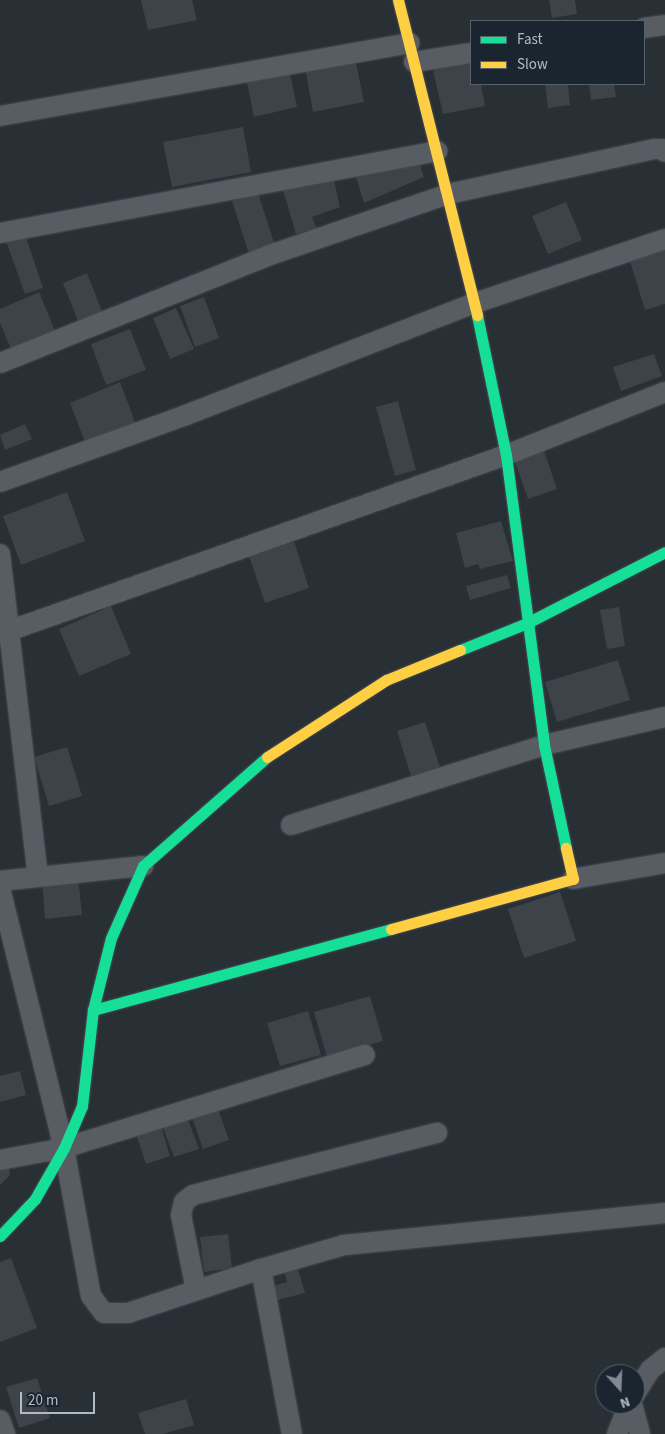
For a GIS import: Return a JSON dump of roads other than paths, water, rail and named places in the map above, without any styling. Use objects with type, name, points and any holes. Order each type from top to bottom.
[{"type":"street","points":[[398,0],[475,303],[506,455],[544,745],[573,879]]},
{"type":"street","points":[[645,28],[665,25]]},
{"type":"street","points":[[0,116],[412,52],[470,53]]},
{"type":"street","points":[[0,363],[270,255],[448,194],[654,149],[662,149],[665,152]]},
{"type":"street","points":[[0,233],[437,150]]},
{"type":"street","points":[[0,482],[186,415],[475,303],[665,239]]},
{"type":"street","points":[[4,632],[506,455],[665,392]]},
{"type":"street","points":[[0,1236],[35,1199],[64,1148],[82,1106],[93,1010],[111,938],[143,866],[261,761],[386,680],[527,623],[665,552]]},
{"type":"street","points":[[0,554],[4,632],[38,877]]},
{"type":"street","points":[[291,825],[544,745],[665,717]]},
{"type":"street","points":[[93,1010],[573,879],[665,863]]},
{"type":"street","points":[[0,881],[143,866]]},
{"type":"street","points":[[0,888],[64,1148],[91,1296],[104,1313],[128,1313],[261,1269],[344,1245],[665,1213]]},
{"type":"street","points":[[0,1160],[64,1148],[365,1055]]},
{"type":"street","points":[[196,1290],[181,1215],[184,1202],[193,1195],[437,1133]]},
{"type":"street","points":[[261,1269],[292,1434]]},
{"type":"street","points":[[645,1378],[650,1370],[665,1358]]},
{"type":"street","points":[[617,1434],[626,1414]]},
{"type":"street","points":[[634,1414],[640,1434]]},
{"type":"street","points":[[0,1420],[5,1434]]}]
